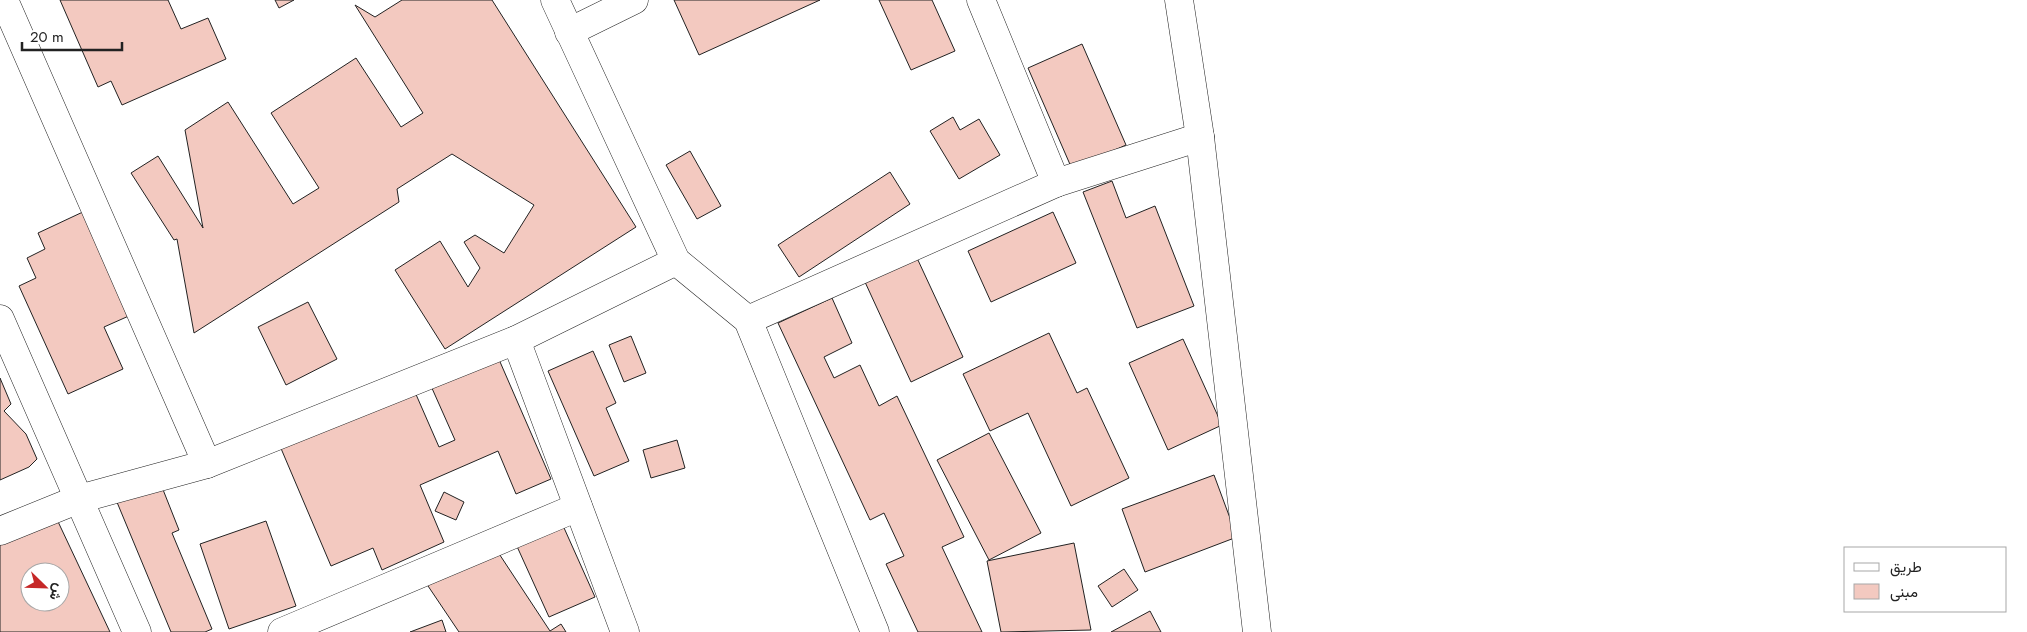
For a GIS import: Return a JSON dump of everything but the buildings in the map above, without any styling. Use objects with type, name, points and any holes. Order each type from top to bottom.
[{"type":"street","points":[[4,0],[207,464]]},
{"type":"street","points":[[555,0],[676,261],[748,320],[875,632]]},
{"type":"street","points":[[569,32],[634,0]]},
{"type":"street","points":[[981,0],[1056,183]]},
{"type":"street","points":[[1178,0],[1200,137],[1257,632]]},
{"type":"street","points":[[748,320],[1056,183],[1200,137]]},
{"type":"street","points":[[0,531],[79,500],[207,464],[516,340],[676,261]]},
{"type":"street","points":[[0,319],[137,632]]},
{"type":"street","points":[[516,340],[625,632]]},
{"type":"street","points":[[282,632],[578,506]]}]
